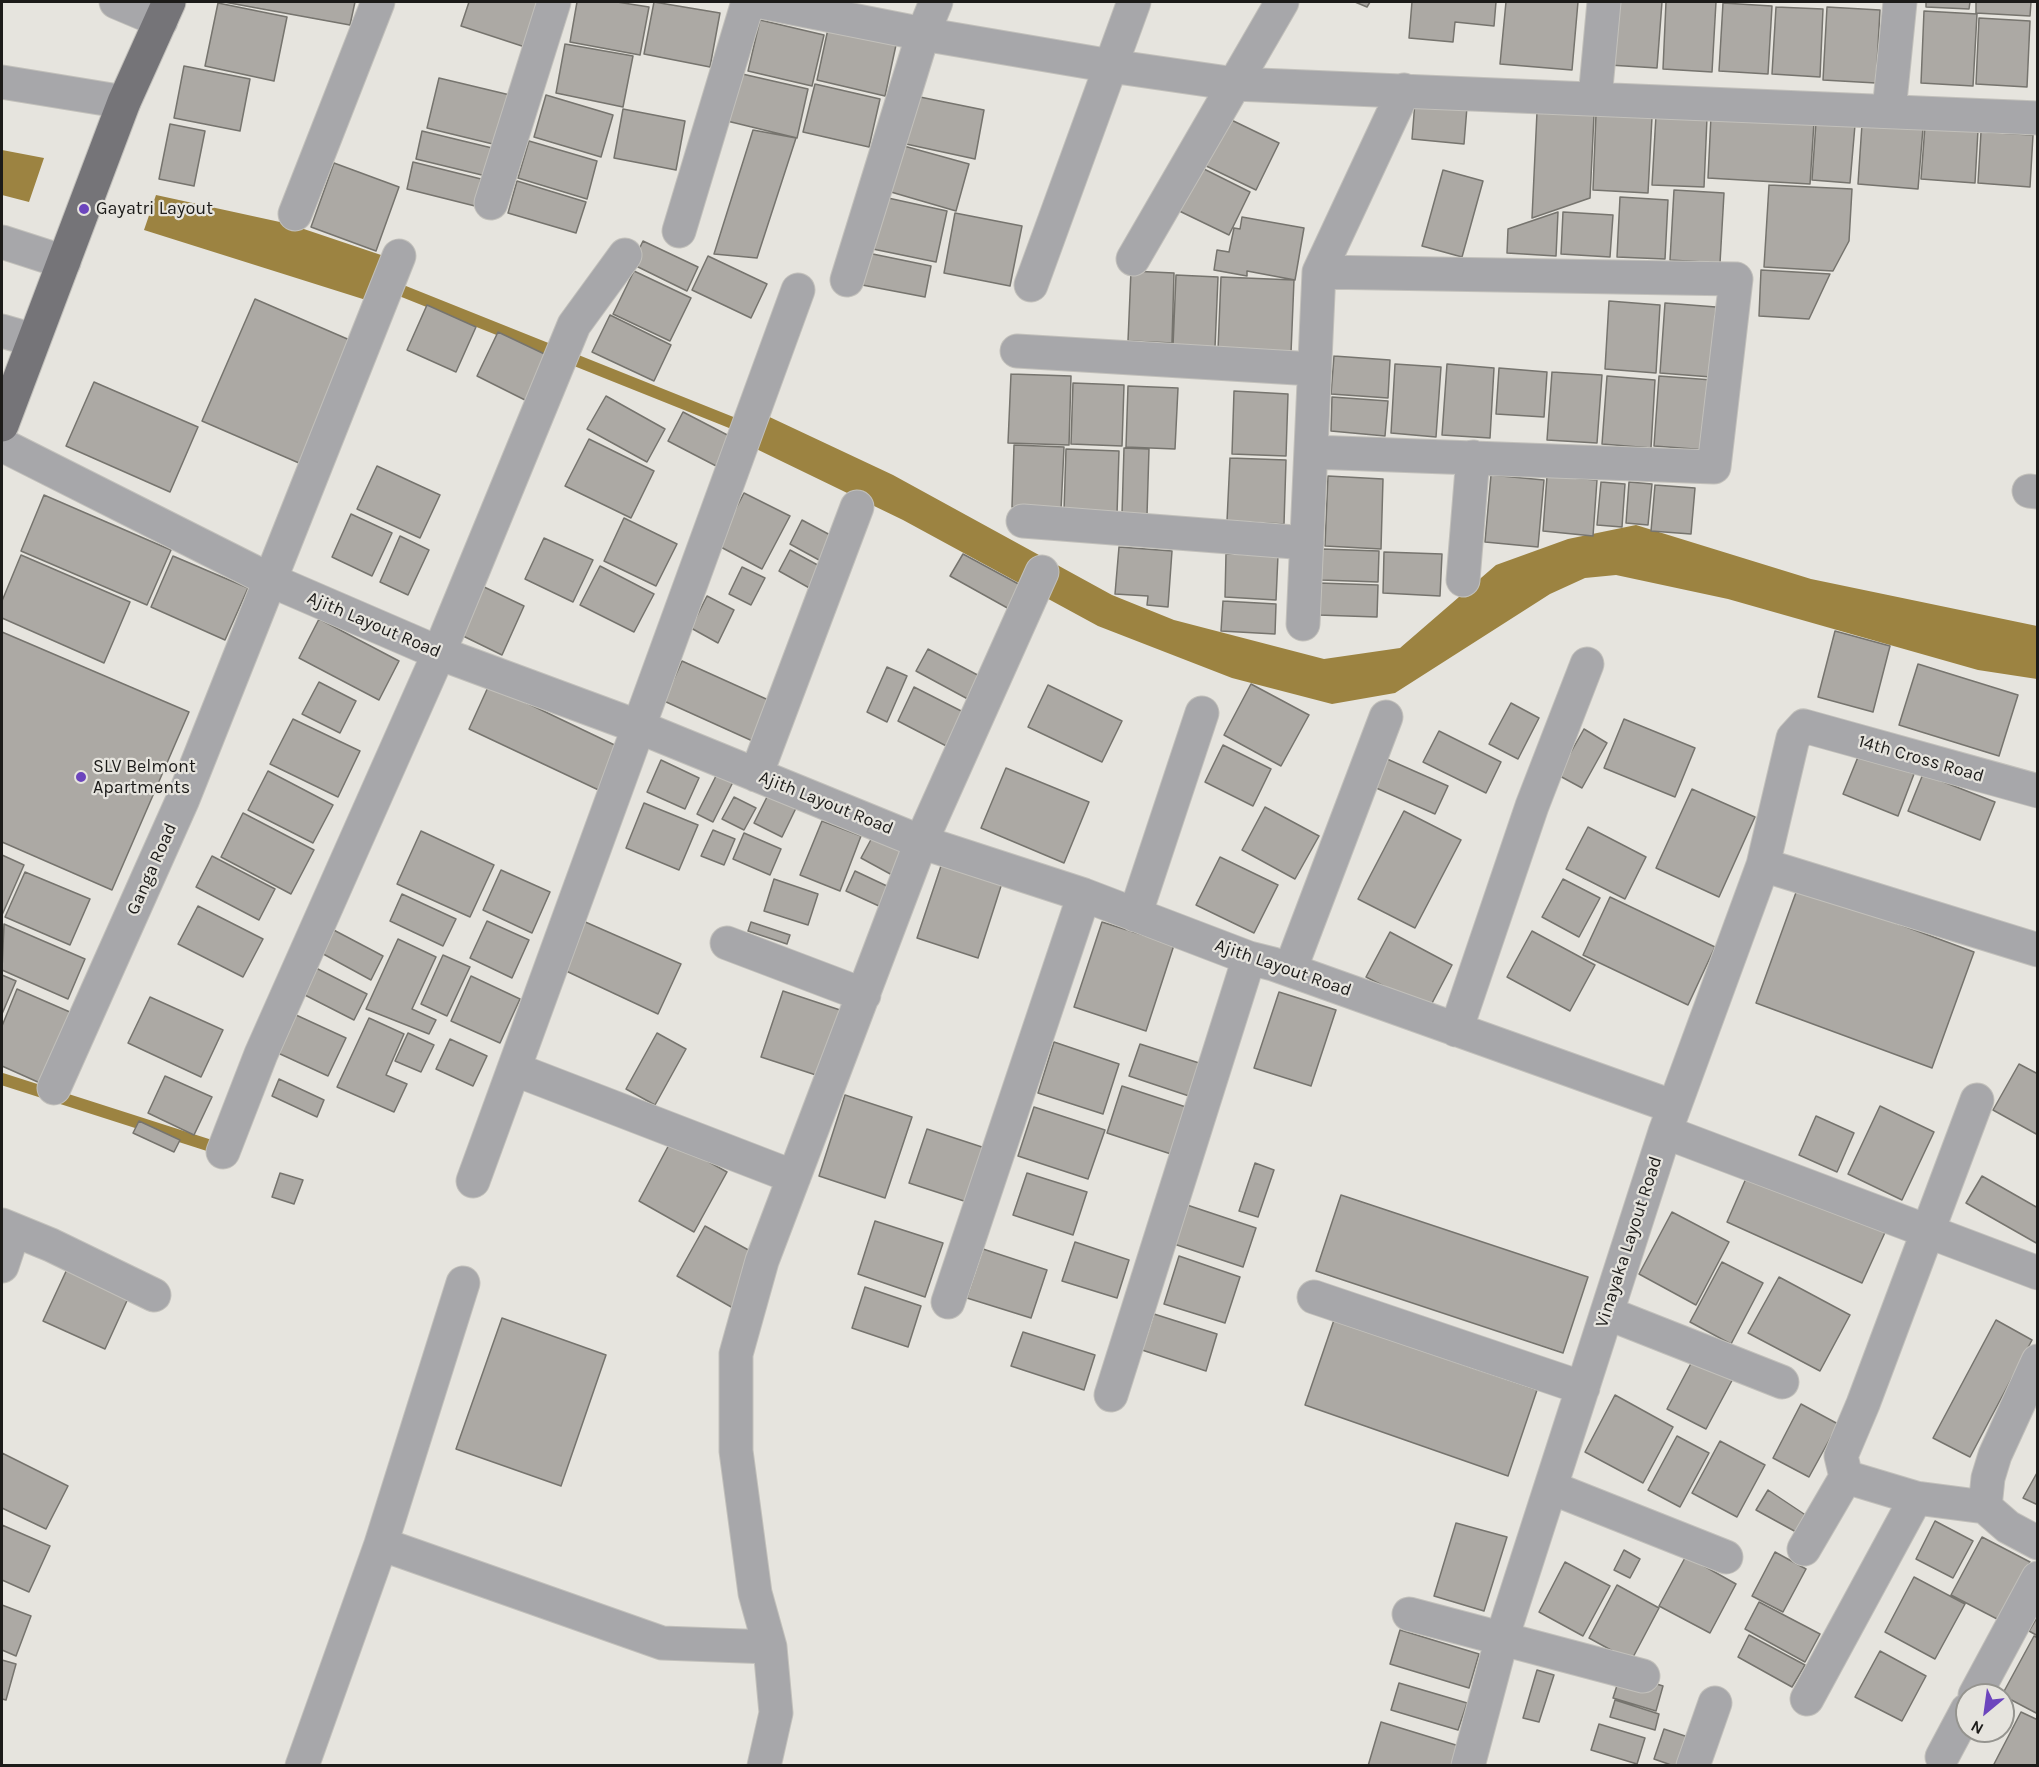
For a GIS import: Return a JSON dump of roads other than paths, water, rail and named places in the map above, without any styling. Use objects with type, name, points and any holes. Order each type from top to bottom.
[{"type":"main road","points":[[2,424],[124,102],[165,11]]},
{"type":"street","points":[[116,2],[165,11]]},
{"type":"street","points":[[295,214],[378,2]]},
{"type":"street","points":[[491,203],[554,2]]},
{"type":"street","points":[[678,231],[748,2]]},
{"type":"street","points":[[762,2],[923,34],[1111,66],[1235,84],[2037,118]]},
{"type":"street","points":[[847,280],[923,34],[936,2]]},
{"type":"street","points":[[1031,285],[1134,2]]},
{"type":"street","points":[[1133,259],[1282,2]]},
{"type":"street","points":[[1594,98],[1604,2]]},
{"type":"street","points":[[1889,111],[1900,2]]},
{"type":"street","points":[[2,82],[124,102]]},
{"type":"street","points":[[1303,624],[1312,452],[1312,369],[1319,272],[1404,90]]},
{"type":"street","points":[[2,242],[64,262]]},
{"type":"street","points":[[223,1152],[261,1054],[440,653],[574,325],[625,255]]},
{"type":"street","name":"Ganga Road","points":[[54,1088],[183,799],[399,256]]},
{"type":"street","points":[[1312,452],[1714,467],[1736,279],[1319,272]]},
{"type":"street","points":[[473,1181],[798,290]]},
{"type":"street","points":[[2,331],[33,340]]},
{"type":"street","points":[[1017,351],[1312,369]]},
{"type":"street","name":"Ajith Layout Road","points":[[2,445],[270,580],[440,653],[639,728],[921,842],[1084,895],[1249,958],[1290,970],[1456,1030],[1928,1230],[2037,1273]]},
{"type":"street","points":[[1463,580],[1473,457]]},
{"type":"street","points":[[756,775],[857,507]]},
{"type":"street","points":[[1023,521],[1307,543]]},
{"type":"street","points":[[764,1766],[776,1713],[770,1647],[755,1593],[736,1451],[736,1354],[762,1262],[921,842],[1042,572]]},
{"type":"street","points":[[1456,1030],[1532,806],[1587,664]]},
{"type":"street","points":[[1135,915],[1202,713]]},
{"type":"street","points":[[1290,970],[1386,717]]},
{"type":"street","name":"14th Cross Road","points":[[1804,726],[2037,791]]},
{"type":"street","name":"Vinayaka Layout Road","points":[[1468,1766],[1502,1638],[1669,1120],[1763,865],[1793,738],[1804,726]]},
{"type":"street","points":[[1763,865],[2037,950]]},
{"type":"street","points":[[948,1302],[1084,895]]},
{"type":"street","points":[[727,943],[864,995]]},
{"type":"street","points":[[1111,1395],[1249,958]]},
{"type":"street","points":[[514,1069],[794,1177]]},
{"type":"street","points":[[1804,1549],[1846,1477],[1841,1456],[1977,1100]]},
{"type":"street","points":[[2,1266],[8,1228],[51,1245],[154,1295]]},
{"type":"street","points":[[302,1766],[381,1544],[463,1283]]},
{"type":"street","points":[[1314,1298],[1583,1388]]},
{"type":"street","points":[[1607,1313],[1782,1382]]},
{"type":"street","points":[[1985,1507],[1988,1478],[1995,1455],[2037,1361]]},
{"type":"street","points":[[1846,1477],[1916,1498],[1985,1507],[2008,1527],[2037,1544]]},
{"type":"street","points":[[1552,1488],[1726,1557]]},
{"type":"street","points":[[1807,1699],[1916,1498]]},
{"type":"street","points":[[381,1544],[662,1642],[770,1647]]},
{"type":"street","points":[[1981,1683],[2037,1578]]},
{"type":"street","points":[[1409,1614],[1643,1676]]},
{"type":"street","points":[[1693,1766],[1714,1703]]},
{"type":"street","points":[[1942,1757],[1955,1733]]},
{"type":"waterway","points":[[390,286],[745,428]]},
{"type":"waterway","points":[[2,1079],[211,1146]]},
{"type":"place","name":"Gayatri Layout","points":[[84,209]]},
{"type":"place","name":"SLV Belmont Apartments","points":[[81,777]]}]
